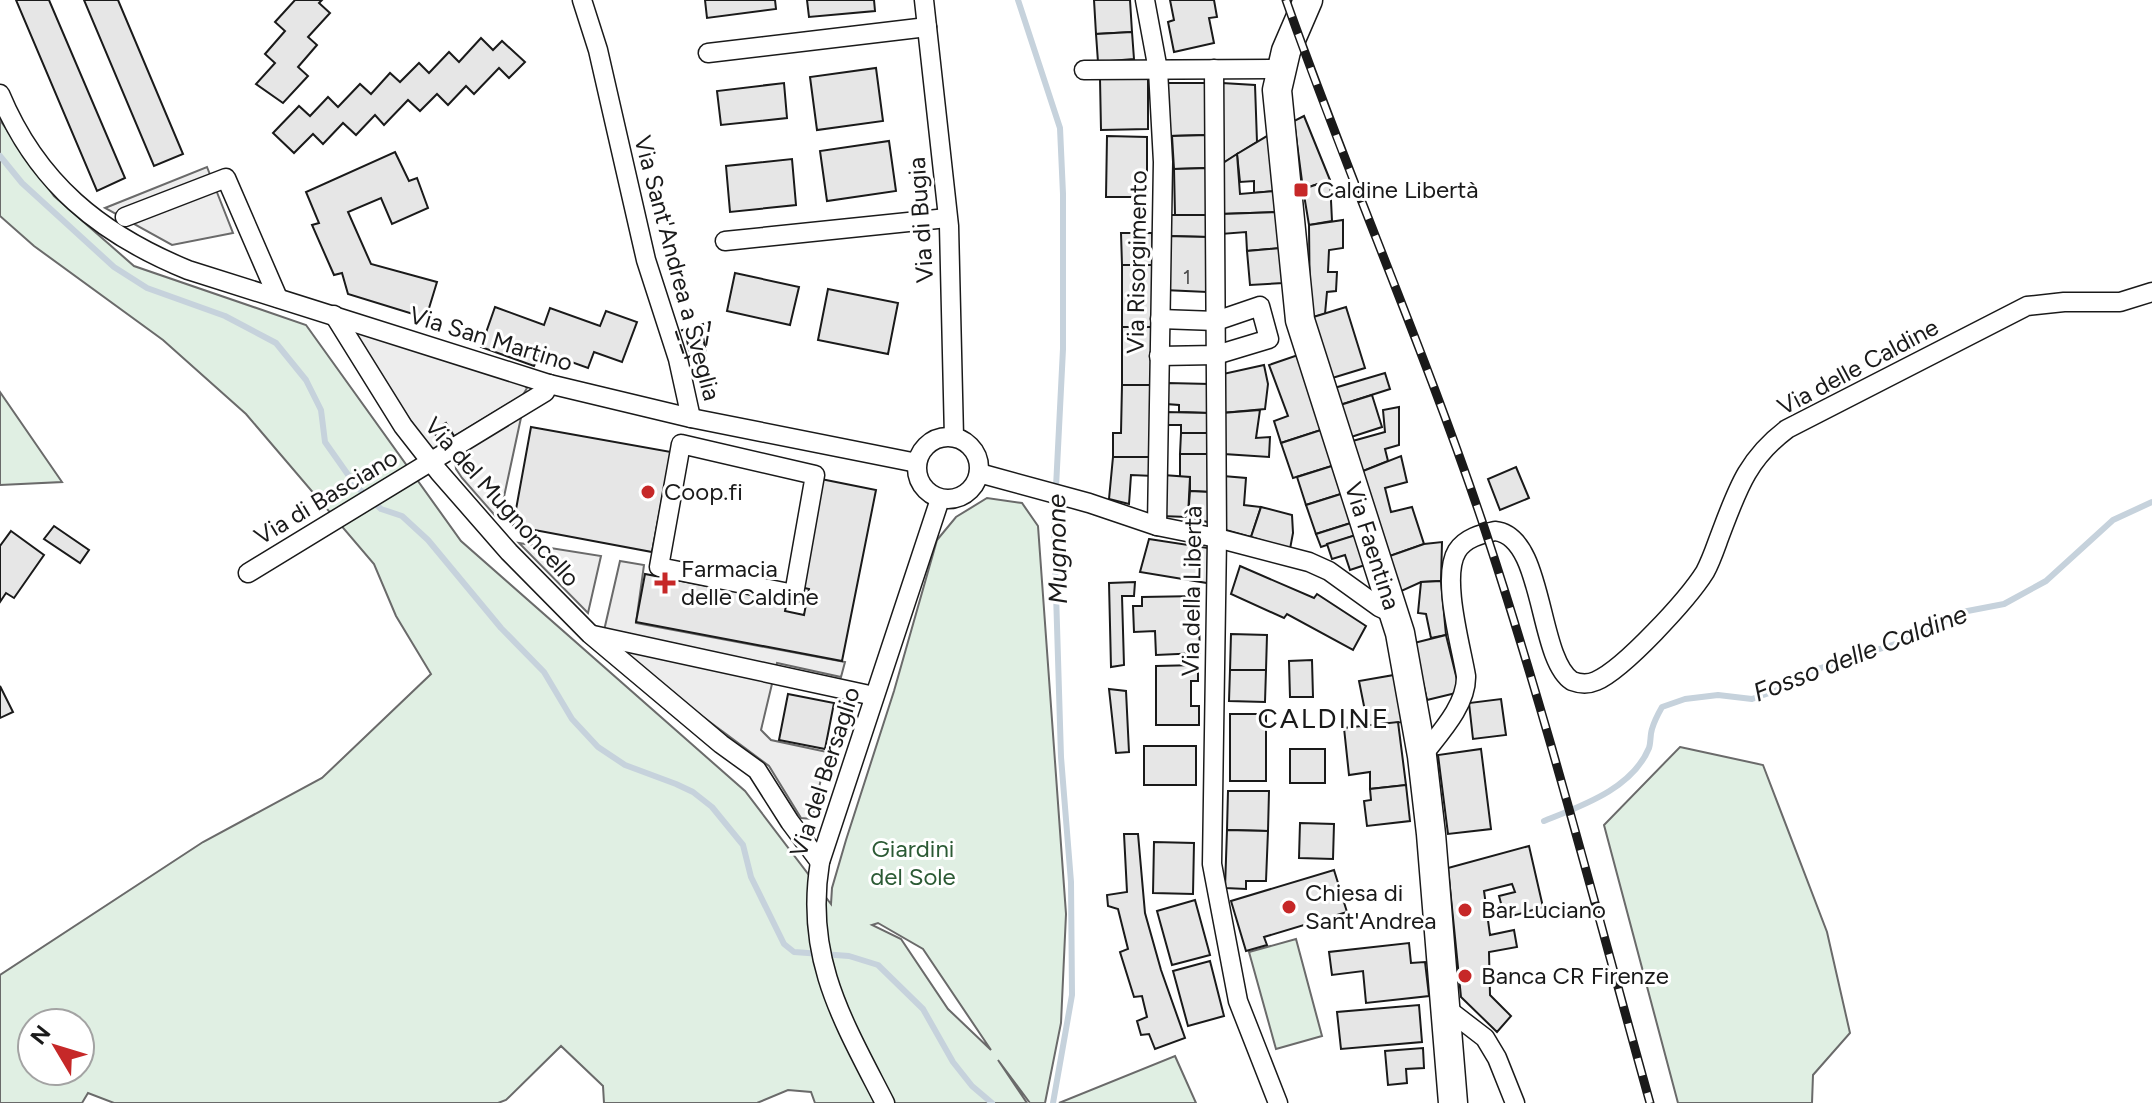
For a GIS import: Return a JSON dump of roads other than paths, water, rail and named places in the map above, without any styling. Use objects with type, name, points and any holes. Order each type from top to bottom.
[{"type":"main road","name":"Via Faentina","points":[[1308,0],[1280,69],[1278,104],[1300,320],[1396,615],[1422,756],[1453,1103]]},
{"type":"street","name":"Via Sant'Andrea a Sveglia","points":[[582,0],[598,50],[646,260],[678,359],[691,418],[917,463]]},
{"type":"street","name":"Via di Bugia","points":[[924,0],[947,218],[954,437]]},
{"type":"street","name":"Via Risorgimento","points":[[1145,0],[1158,70],[1163,162],[1157,526]]},
{"type":"street","points":[[708,53],[927,27]]},
{"type":"street","name":"Via della Libertà","points":[[1214,69],[1217,538],[1212,864],[1238,1001],[1278,1103]]},
{"type":"street","points":[[1084,70],[1280,69]]},
{"type":"street","name":"Via San Martino","points":[[0,94],[25,144],[38,162],[87,214],[135,246],[188,270],[549,384],[691,418]]},
{"type":"street","points":[[125,217],[226,178],[278,298]]},
{"type":"street","points":[[725,241],[947,218]]},
{"type":"street","name":"Via delle Caldine","points":[[1422,756],[1465,690],[1466,676],[1451,585],[1455,554],[1465,542],[1495,531],[1511,537],[1531,572],[1560,669],[1572,681],[1592,683],[1631,653],[1698,581],[1710,561],[1748,468],[1768,443],[1787,429],[2027,306],[2064,302],[2120,302],[2152,292]]},
{"type":"street","points":[[1159,356],[1216,355],[1269,339],[1260,306],[1216,321],[1160,319]]},
{"type":"street","name":"Via del Mugnoncello","points":[[334,315],[403,426],[509,552],[590,634],[721,744],[757,770],[820,862]]},
{"type":"street","name":"Via di Basciano","points":[[248,573],[545,392],[549,384]]},
{"type":"street","points":[[954,437],[973,449],[978,458],[979,473],[976,483],[963,496],[952,500],[940,499],[923,488],[917,474],[917,463],[927,445],[936,439],[954,437]]},
{"type":"street","points":[[681,444],[815,475],[794,594],[659,567],[681,444]]},
{"type":"street","points":[[979,473],[1089,503],[1157,526],[1309,562],[1329,571],[1379,607],[1396,615]]},
{"type":"street","name":"Via del Bersaglio","points":[[885,1103],[835,1006],[818,943],[815,889],[820,862],[940,499]]},
{"type":"street","points":[[590,634],[874,696]]},
{"type":"street","points":[[1446,1008],[1485,1038],[1497,1058],[1515,1103]]},
{"type":"waterway","name":"Mugnone","points":[[1018,0],[1060,128],[1063,194],[1063,349],[1054,527],[1061,757],[1071,882],[1072,995],[1053,1103]]},
{"type":"waterway","points":[[0,156],[22,183],[114,267],[147,288],[225,316],[276,343],[306,380],[321,410],[325,442],[356,486],[381,509],[402,516],[428,540],[501,628],[544,672],[572,719],[598,747],[625,765],[693,792],[712,807],[743,845],[751,877],[784,944],[794,952],[849,956],[878,965],[923,1009],[953,1062],[972,1086],[992,1103]]},
{"type":"waterway","name":"Fosso delle Caldine","points":[[1544,821],[1604,794],[1631,775],[1649,748],[1653,726],[1662,707],[1685,699],[1718,695],[1752,699],[1780,689],[1805,673],[1920,636],[1957,613],[2004,604],[2046,581],[2113,520],[2152,502]]},
{"type":"railway","points":[[1286,0],[1486,533],[1551,746],[1650,1103]]},
{"type":"place","name":"Caldine Libertà","points":[[1301,190]]},
{"type":"place","name":"Coop.fi","points":[[648,492]]},
{"type":"place","name":"Farmacia delle Caldine","points":[[665,583]]},
{"type":"place","name":"Chiesa di Sant'Andrea","points":[[1289,907]]},
{"type":"place","name":"Bar Luciano","points":[[1465,910]]},
{"type":"place","name":"Banca CR Firenze","points":[[1465,976]]},
{"type":"district","name":"CALDINE","points":[[1324,718]]},
{"type":"park label","name":"Giardini del Sole","points":[[913,863]]}]
